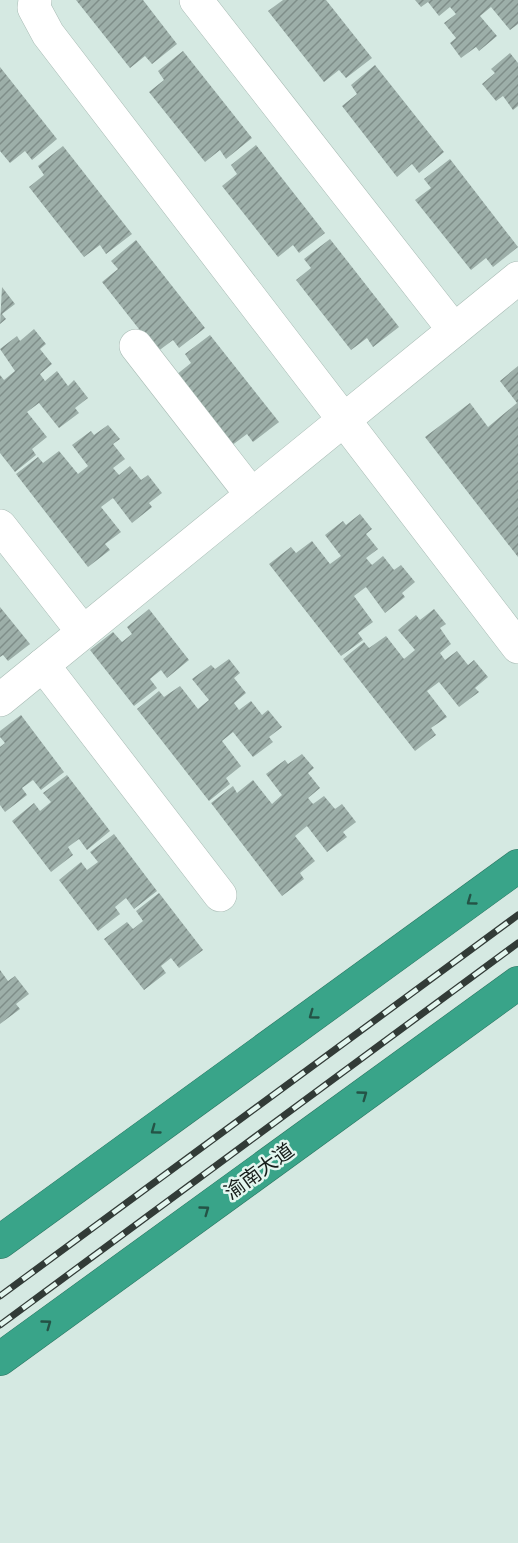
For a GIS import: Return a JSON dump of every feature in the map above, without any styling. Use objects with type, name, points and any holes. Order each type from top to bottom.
[{"type":"highway","points":[[0,1242],[518,866]]},
{"type":"highway","name":"渝南大道","points":[[0,1359],[518,983]]},
{"type":"street","points":[[35,0],[34,8],[48,34],[518,646]]},
{"type":"street","points":[[196,0],[454,330]]},
{"type":"street","points":[[0,700],[518,278]]},
{"type":"street","points":[[136,346],[251,494]]},
{"type":"street","points":[[0,526],[83,632]]},
{"type":"street","points":[[43,664],[220,895]]},
{"type":"building","points":[[76,0],[143,0],[177,44],[152,64],[145,56],[130,68]]},
{"type":"building","points":[[283,0],[326,0],[372,58],[346,78],[339,70],[324,82],[268,11]]},
{"type":"building","points":[[415,0],[518,0],[518,24],[510,30],[491,7],[480,16],[497,36],[479,51],[476,47],[461,58],[450,43],[456,38],[444,23],[456,14],[450,7],[439,16],[428,2],[421,7]]},
{"type":"building","points":[[183,51],[252,138],[226,159],[220,150],[205,162],[149,92],[164,80],[158,71]]},
{"type":"building","points":[[510,53],[518,63],[518,106],[513,110],[503,96],[496,101],[482,84],[495,73],[491,69]]},
{"type":"building","points":[[375,65],[444,152],[419,173],[412,164],[397,177],[342,106],[357,94],[351,85]]},
{"type":"building","points":[[0,67],[57,139],[32,160],[25,151],[10,163],[0,151]]},
{"type":"building","points":[[256,145],[325,233],[299,253],[293,245],[278,257],[222,186],[237,174],[231,165]]},
{"type":"building","points":[[63,146],[132,234],[106,254],[100,245],[84,257],[29,187],[44,175],[38,166]]},
{"type":"building","points":[[450,159],[518,247],[493,267],[486,258],[471,270],[415,200],[431,188],[424,179]]},
{"type":"building","points":[[330,239],[399,327],[373,347],[367,338],[351,350],[296,280],[311,268],[304,259]]},
{"type":"building","points":[[136,240],[205,328],[179,348],[173,340],[157,352],[102,282],[118,269],[111,261]]},
{"type":"building","points":[[2,287],[15,304],[2,314],[6,319],[0,324]]},
{"type":"building","points":[[34,329],[46,344],[40,349],[52,364],[40,374],[45,381],[57,371],[68,386],[74,380],[88,398],[75,408],[79,413],[59,428],[39,403],[27,412],[47,437],[32,449],[36,455],[15,472],[0,453],[0,375],[4,380],[15,371],[0,349],[17,336],[20,341]]},
{"type":"building","points":[[210,335],[279,422],[253,442],[247,434],[231,446],[176,375],[191,363],[185,354]]},
{"type":"building","points":[[518,366],[518,557],[425,437],[470,403],[488,427],[517,403],[500,381]]},
{"type":"building","points":[[108,425],[120,439],[113,444],[125,459],[113,468],[119,475],[130,466],[141,480],[148,475],[162,493],[149,503],[152,507],[132,523],[113,498],[101,507],[121,532],[105,544],[110,550],[88,567],[16,474],[38,457],[43,463],[59,451],[78,474],[88,466],[72,445],[91,431],[94,435]]},
{"type":"building","points":[[360,514],[372,529],[366,534],[378,549],[366,558],[372,565],[383,556],[394,570],[401,565],[415,582],[402,593],[405,597],[385,613],[366,587],[354,596],[373,622],[358,633],[363,640],[341,656],[269,564],[291,547],[296,553],[312,541],[330,564],[341,556],[325,535],[343,521],[346,525]]},
{"type":"building","points":[[0,607],[30,644],[8,661],[3,655],[0,657]]},
{"type":"building","points":[[149,609],[189,660],[167,678],[161,670],[150,679],[157,688],[134,706],[90,650],[113,632],[122,642],[132,634],[127,627]]},
{"type":"building","points":[[434,609],[446,624],[440,628],[451,644],[440,653],[445,660],[457,651],[468,665],[474,660],[488,677],[475,688],[479,692],[459,707],[439,682],[427,691],[447,717],[431,728],[436,735],[415,751],[343,659],[364,642],[369,648],[386,636],[404,659],[415,650],[398,630],[416,615],[420,620]]},
{"type":"building","points":[[229,659],[240,673],[234,678],[246,693],[234,703],[239,710],[251,701],[262,715],[268,710],[282,727],[269,737],[273,742],[253,757],[233,732],[222,741],[241,766],[226,778],[230,784],[209,801],[137,709],[159,691],[164,697],[180,686],[198,709],[209,700],[192,679],[211,665],[215,669]]},
{"type":"building","points":[[21,715],[64,772],[41,790],[33,780],[22,788],[27,795],[5,812],[0,805],[0,747],[5,743],[0,737],[0,731]]},
{"type":"building","points":[[302,754],[314,768],[308,773],[320,788],[308,798],[313,804],[324,796],[335,809],[342,804],[356,822],[343,832],[347,837],[327,852],[307,826],[295,836],[315,861],[300,873],[304,879],[282,896],[211,803],[233,786],[237,793],[253,780],[272,804],[282,795],[266,774],[285,760],[288,764]]},
{"type":"building","points":[[67,775],[110,831],[87,850],[79,839],[68,847],[73,855],[51,872],[12,821],[34,803],[40,811],[51,802],[43,793]]},
{"type":"building","points":[[114,834],[157,891],[134,909],[126,898],[115,907],[120,914],[98,931],[59,880],[81,862],[87,870],[98,862],[90,852]]},
{"type":"building","points":[[159,893],[203,950],[179,968],[171,958],[161,966],[166,973],[144,990],[104,939],[127,922],[133,929],[143,921],[136,911]]},
{"type":"building","points":[[0,970],[8,981],[15,976],[29,994],[16,1004],[20,1009],[0,1024]]},
{"type":"railway","points":[[0,1296],[518,915]]},
{"type":"railway","points":[[0,1325],[518,943]]}]
